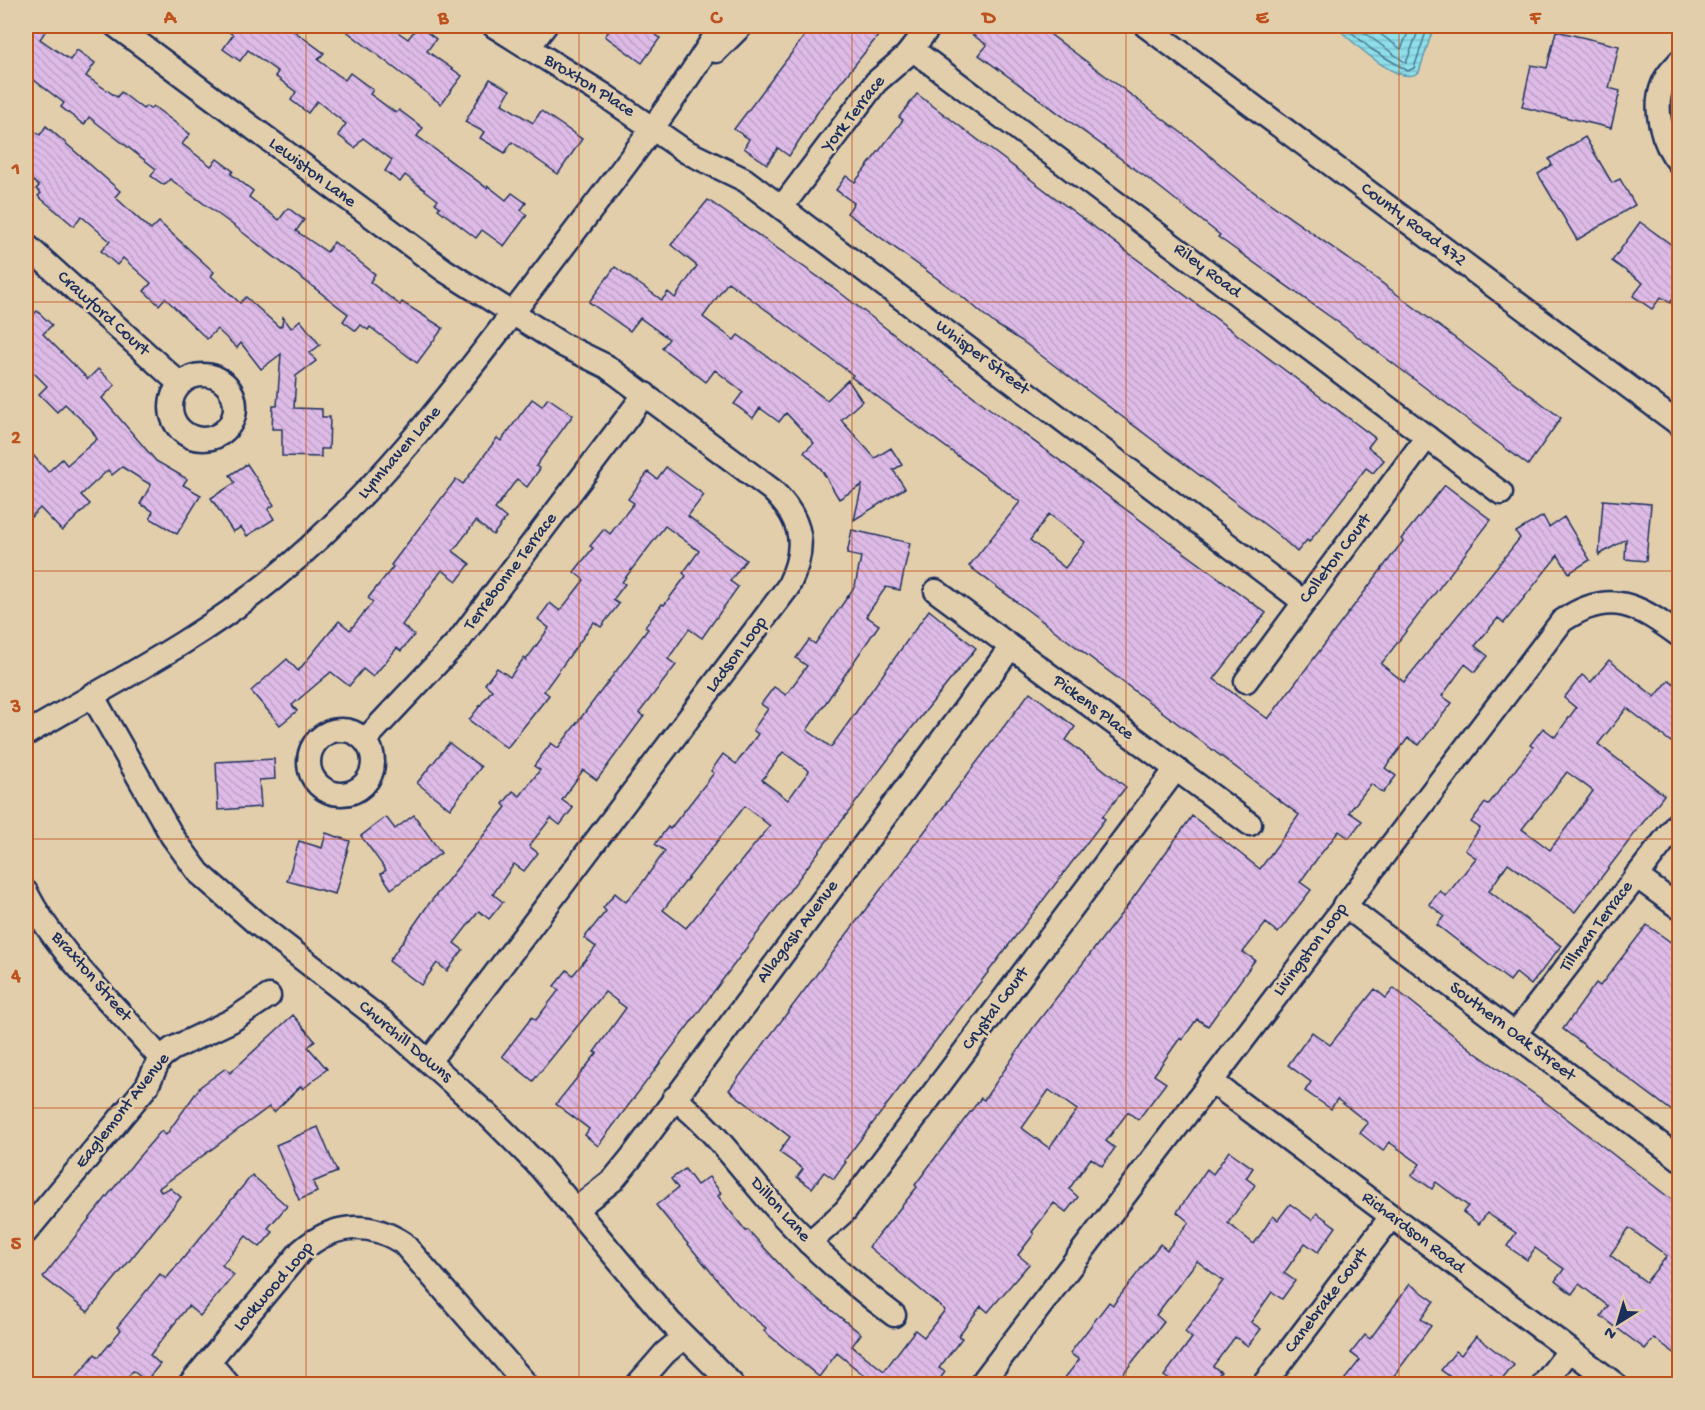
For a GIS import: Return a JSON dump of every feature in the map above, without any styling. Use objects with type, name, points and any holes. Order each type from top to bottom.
[{"type":"street","name":"Lewiston Lane","points":[[116,26],[402,240],[512,314]]},
{"type":"street","name":"Broxton Place","points":[[494,26],[653,127]]},
{"type":"street","points":[[528,48],[545,26]]},
{"type":"street","name":"Lynnhaven Lane","points":[[26,734],[227,613],[312,546],[392,466],[512,314],[653,127],[688,80],[722,26]]},
{"type":"street","name":"Lynnhaven Lane","points":[[688,80],[741,26]]},
{"type":"street","name":"York Terrace","points":[[782,207],[876,82],[912,49],[930,26]]},
{"type":"street","name":"County Road 472","points":[[1146,26],[1680,425]]},
{"type":"street","name":"Riley Road","points":[[912,49],[1502,493]]},
{"type":"street","points":[[1680,61],[1664,81],[1659,105],[1661,127],[1668,150],[1680,164]]},
{"type":"street","name":"Whisper Street","points":[[653,127],[685,151],[745,180],[1304,602]]},
{"type":"street","name":"Crawford Court","points":[[26,245],[180,384]]},
{"type":"street","name":"Ladson Loop","points":[[430,1060],[788,587],[798,565],[801,543],[796,522],[787,504],[772,490],[606,366],[562,345],[512,314]]},
{"type":"street","name":"Terrebonne Terrace","points":[[364,740],[460,639],[645,394]]},
{"type":"street","name":"Colleton Court","points":[[1246,681],[1427,437]]},
{"type":"street","name":"Pickens Place","points":[[936,591],[1250,824]]},
{"type":"street","name":"Livingston Loop","points":[[986,1383],[1344,905],[1562,621],[1579,609],[1595,604],[1631,605],[1649,613],[1680,636]]},
{"type":"street","name":"Allagash Avenue","points":[[576,1209],[613,1180],[1011,647]]},
{"type":"street","name":"Churchill Downs","points":[[92,695],[172,836],[199,873],[224,898],[430,1060],[540,1167],[684,1337],[732,1384]]},
{"type":"street","name":"Crystal Court","points":[[809,1244],[845,1211],[1176,769]]},
{"type":"street","name":"Tillman Terrace","points":[[1515,1034],[1680,820]]},
{"type":"street","points":[[1636,876],[1680,908]]},
{"type":"street","name":"Braxton Street","points":[[26,892],[32,914],[160,1058]]},
{"type":"street","name":"Southern Oak Street","points":[[1344,905],[1680,1159]]},
{"type":"street","name":"Eaglemont Avenue","points":[[26,1232],[147,1086],[160,1058],[172,1049],[231,1021],[269,996]]},
{"type":"street","name":"Richardson Road","points":[[1211,1081],[1615,1384]]},
{"type":"street","name":"Dillon Lane","points":[[674,1098],[706,1124],[766,1197],[828,1264],[894,1315]]},
{"type":"street","name":"Canebrake Court","points":[[1264,1384],[1391,1217]]},
{"type":"street","name":"Lockwood Loop","points":[[190,1384],[301,1251],[317,1237],[350,1227],[371,1228],[389,1233],[403,1243],[526,1384]]},
{"type":"street","points":[[638,1384],[665,1353],[684,1337]]},
{"type":"street","points":[[1544,1384],[1569,1351]]},
{"type":"street","points":[[208,1362],[228,1384]]},
{"type":"water","points":[[1335,26],[1434,26],[1419,72],[1411,75],[1400,74],[1388,69]]},
{"type":"building","points":[[26,26],[49,26],[40,39],[70,60],[77,50],[95,63],[86,76],[117,97],[121,92],[143,109],[146,106],[150,109],[153,106],[190,134],[182,144],[211,166],[217,159],[233,171],[231,174],[253,191],[249,197],[279,220],[288,208],[304,220],[296,231],[327,252],[334,242],[375,274],[370,282],[400,305],[402,302],[443,328],[417,363],[370,327],[368,330],[361,325],[356,331],[343,321],[348,314],[237,228],[170,179],[164,185],[151,176],[156,169],[89,117],[84,125],[61,107],[64,103],[26,74]]},
{"type":"building","points":[[221,26],[287,26],[324,53],[318,60],[345,80],[350,73],[373,90],[370,94],[396,113],[399,110],[423,128],[417,136],[487,188],[488,186],[506,200],[512,193],[526,203],[521,210],[527,215],[504,246],[482,230],[476,238],[438,209],[440,207],[435,203],[438,200],[405,175],[400,182],[385,171],[392,160],[363,138],[355,148],[338,135],[346,124],[317,101],[308,113],[291,100],[296,92],[275,76],[278,72],[248,50],[240,61],[223,49],[233,35]]},
{"type":"building","points":[[340,26],[389,26],[408,39],[418,26],[436,39],[427,51],[462,76],[441,104]]},
{"type":"building","points":[[613,26],[662,26],[655,34],[660,38],[642,63],[605,36]]},
{"type":"building","points":[[812,26],[886,26],[821,107],[789,156],[778,148],[767,164],[744,148],[749,139],[734,129]]},
{"type":"building","points":[[960,26],[1039,26],[1191,140],[1247,187],[1374,277],[1561,418],[1528,465],[1346,328],[1218,237],[1220,235],[1158,186],[979,55],[987,45]]},
{"type":"building","points":[[1556,31],[1619,46],[1609,88],[1620,91],[1611,128],[1522,107],[1531,65],[1547,68]]},
{"type":"building","points":[[490,79],[510,90],[502,104],[533,123],[541,111],[582,139],[558,174],[512,142],[505,153],[480,138],[484,132],[465,122]]},
{"type":"building","points":[[917,94],[1375,438],[1368,447],[1384,460],[1373,473],[1366,468],[1309,542],[1307,540],[1297,552],[1276,533],[1022,341],[995,324],[964,298],[847,213],[854,203],[836,190],[846,176],[855,182],[903,120],[899,117]]},
{"type":"building","points":[[26,125],[40,135],[46,126],[120,191],[115,197],[151,230],[159,222],[214,272],[211,276],[240,303],[246,297],[279,327],[282,325],[283,317],[291,328],[300,320],[320,345],[310,353],[316,361],[296,376],[294,408],[322,409],[322,417],[330,417],[329,449],[321,449],[321,457],[282,456],[282,429],[272,429],[273,406],[277,406],[281,354],[261,369],[241,343],[237,348],[217,329],[207,339],[165,298],[159,305],[144,291],[151,283],[123,258],[117,265],[101,251],[110,241],[81,216],[74,226],[38,196],[41,193],[36,189],[39,186],[26,175]]},
{"type":"building","points":[[1585,137],[1612,183],[1620,179],[1635,205],[1577,240],[1538,174],[1552,165],[1549,159]]},
{"type":"building","points":[[708,200],[834,288],[990,409],[1266,613],[1214,679],[1268,719],[1403,541],[1401,539],[1445,485],[1491,520],[1381,664],[1404,682],[1520,538],[1516,532],[1543,516],[1549,527],[1564,517],[1590,560],[1569,573],[1558,555],[1504,623],[1498,618],[1475,646],[1488,656],[1475,672],[1465,664],[1442,696],[1452,703],[1419,745],[1408,738],[1385,768],[1396,776],[1383,793],[1371,784],[1349,812],[1362,821],[1349,838],[1339,831],[1319,856],[1300,882],[1311,890],[1278,933],[1266,923],[1243,952],[1255,960],[1208,1026],[1197,1019],[1182,1040],[1180,1038],[1154,1075],[1166,1083],[1138,1120],[1128,1112],[1106,1141],[1115,1148],[1102,1166],[1091,1158],[1069,1189],[1078,1197],[1066,1212],[1054,1203],[1032,1232],[1034,1234],[1018,1255],[1029,1264],[988,1312],[981,1306],[958,1336],[962,1338],[939,1368],[945,1372],[936,1384],[861,1384],[866,1377],[837,1353],[819,1377],[764,1331],[766,1328],[738,1305],[656,1205],[678,1188],[671,1179],[685,1169],[697,1185],[709,1177],[721,1193],[718,1196],[746,1231],[748,1230],[794,1280],[861,1334],[852,1346],[884,1371],[915,1330],[924,1337],[945,1310],[869,1247],[917,1187],[915,1185],[938,1154],[981,1098],[984,1100],[1033,1028],[1128,905],[1192,816],[1260,869],[1299,815],[969,566],[1020,502],[851,377],[853,375],[728,282],[703,317],[734,340],[738,335],[827,400],[848,380],[862,401],[841,420],[875,458],[891,448],[902,465],[893,470],[905,488],[854,520],[862,485],[839,499],[821,469],[804,452],[814,443],[786,413],[779,422],[760,408],[753,418],[734,404],[743,392],[715,370],[706,382],[662,348],[669,339],[640,318],[630,331],[589,302],[615,267],[662,300],[668,292],[675,298],[697,266],[671,245]],"holes":[[[1049,514],[1085,542],[1065,568],[1030,540]],[[1049,1090],[1077,1110],[1049,1148],[1022,1128]]]},
{"type":"building","points":[[1640,222],[1680,251],[1680,290],[1670,303],[1661,297],[1652,309],[1633,296],[1643,283],[1612,261]]},
{"type":"building","points":[[37,311],[52,325],[43,334],[88,379],[98,369],[115,385],[102,398],[156,461],[187,479],[183,485],[201,495],[177,534],[150,518],[153,511],[140,504],[151,485],[122,467],[112,475],[108,470],[81,495],[90,504],[62,531],[40,508],[26,522],[26,447],[48,472],[62,459],[67,465],[97,439],[91,429],[65,404],[57,412],[39,394],[47,386],[26,365],[26,318],[28,320]]},
{"type":"building","points":[[548,398],[573,415],[536,466],[540,469],[527,487],[517,479],[495,509],[506,518],[493,535],[476,521],[453,551],[470,564],[457,581],[442,570],[402,625],[414,635],[401,651],[397,648],[373,677],[363,669],[349,686],[331,672],[292,705],[297,711],[280,725],[251,691],[287,659],[298,671],[339,621],[350,630],[373,602],[368,598],[393,567],[391,565],[456,479],[463,484],[497,438],[501,441],[532,399],[542,406]]},
{"type":"building","points":[[247,464],[274,505],[268,509],[274,519],[247,536],[241,527],[233,532],[211,498],[235,483],[230,475]]},
{"type":"building","points":[[666,467],[704,495],[688,516],[746,560],[730,581],[738,587],[702,638],[689,629],[668,659],[676,665],[639,713],[644,716],[597,780],[583,770],[562,800],[573,808],[560,825],[551,818],[529,846],[538,853],[524,871],[514,864],[493,894],[503,902],[489,919],[479,911],[454,943],[463,950],[447,971],[437,963],[421,985],[389,961],[428,905],[506,807],[503,804],[513,791],[520,796],[540,770],[534,766],[551,743],[558,748],[648,629],[645,627],[686,576],[683,573],[699,551],[665,526],[622,582],[625,584],[613,600],[619,604],[601,627],[594,622],[544,691],[549,695],[507,748],[469,720],[492,690],[485,684],[497,668],[510,677],[524,658],[526,660],[549,628],[538,619],[550,603],[560,611],[584,580],[574,572],[593,548],[590,546],[604,529],[610,534],[634,503],[628,499],[648,472],[657,479]]},
{"type":"building","points":[[1603,500],[1651,504],[1646,561],[1625,559],[1626,539],[1599,555]]},
{"type":"building","points":[[852,530],[910,543],[900,590],[886,587],[866,616],[879,625],[807,730],[831,747],[929,610],[976,648],[907,734],[598,1146],[585,1135],[589,1129],[556,1104],[597,1053],[594,1052],[626,1008],[605,992],[533,1081],[502,1056],[532,1017],[536,1020],[559,990],[554,986],[567,970],[573,975],[596,947],[584,938],[606,911],[603,908],[615,893],[626,902],[642,883],[665,851],[655,844],[668,827],[670,829],[714,773],[711,771],[723,754],[736,764],[758,734],[753,730],[768,709],[761,704],[774,687],[786,695],[807,666],[796,658],[809,640],[815,644],[855,586],[861,557],[847,554]],"holes":[[[783,752],[809,771],[788,800],[762,780]],[[745,806],[770,826],[686,928],[663,910]]]},
{"type":"building","points":[[1609,660],[1655,697],[1669,680],[1680,688],[1680,731],[1671,742],[1627,708],[1598,744],[1664,795],[1575,912],[1508,863],[1489,891],[1561,946],[1531,985],[1516,973],[1510,981],[1437,925],[1444,916],[1429,904],[1440,891],[1446,896],[1476,858],[1465,850],[1480,828],[1471,822],[1485,803],[1488,805],[1533,747],[1530,745],[1543,728],[1555,737],[1576,708],[1564,698],[1582,675],[1591,682]],"holes":[[[1567,772],[1593,791],[1550,850],[1522,829]]]},
{"type":"building","points":[[1030,692],[1075,727],[1066,740],[1126,787],[1102,817],[1105,819],[844,1161],[846,1162],[834,1179],[824,1172],[812,1188],[797,1177],[803,1169],[779,1152],[790,1137],[729,1090]]},
{"type":"building","points":[[449,743],[481,767],[450,809],[417,783]]},
{"type":"building","points":[[274,759],[275,779],[259,780],[261,807],[218,810],[216,762]]},
{"type":"building","points":[[414,815],[441,853],[391,889],[381,874],[386,870],[361,836],[386,817],[395,829]]},
{"type":"building","points":[[326,833],[350,841],[335,894],[287,881],[299,841],[322,848]]},
{"type":"building","points":[[1647,925],[1680,949],[1680,1117],[1563,1029],[1596,983],[1600,986]]},
{"type":"building","points":[[1394,988],[1477,1054],[1540,1098],[1680,1206],[1680,1357],[1654,1338],[1645,1349],[1601,1316],[1608,1306],[1579,1284],[1572,1294],[1555,1281],[1564,1269],[1535,1248],[1527,1260],[1507,1246],[1516,1233],[1487,1213],[1479,1224],[1463,1212],[1468,1206],[1436,1182],[1432,1189],[1412,1175],[1420,1164],[1389,1142],[1383,1151],[1360,1133],[1368,1123],[1337,1099],[1331,1109],[1305,1091],[1311,1082],[1288,1065],[1312,1032],[1330,1045],[1375,989],[1386,998]],"holes":[[[1629,1228],[1667,1256],[1646,1282],[1610,1255]]]},
{"type":"building","points":[[293,1015],[315,1041],[308,1047],[327,1069],[303,1089],[301,1086],[274,1112],[269,1107],[159,1188],[161,1192],[170,1188],[181,1197],[88,1312],[43,1277],[161,1131],[166,1135],[201,1086],[226,1068],[230,1073]]},
{"type":"building","points":[[318,1127],[337,1172],[313,1182],[317,1192],[299,1200],[276,1145]]},
{"type":"building","points":[[1229,1151],[1253,1168],[1246,1178],[1255,1185],[1228,1223],[1254,1244],[1273,1216],[1278,1220],[1290,1204],[1312,1220],[1317,1213],[1336,1227],[1318,1252],[1305,1243],[1284,1273],[1295,1281],[1282,1299],[1272,1292],[1251,1322],[1261,1329],[1248,1346],[1235,1337],[1213,1366],[1221,1372],[1212,1384],[1176,1384],[1164,1376],[1192,1338],[1185,1332],[1223,1281],[1197,1261],[1156,1315],[1164,1322],[1115,1384],[1060,1384],[1079,1360],[1070,1353],[1109,1302],[1113,1305],[1160,1244],[1167,1250],[1189,1222],[1177,1212],[1207,1169],[1213,1174]]},
{"type":"building","points":[[252,1175],[287,1206],[268,1228],[273,1232],[260,1247],[246,1236],[222,1265],[234,1275],[200,1316],[188,1306],[150,1355],[160,1364],[146,1381],[133,1371],[122,1384],[71,1384],[95,1354],[99,1357],[121,1330],[117,1327],[160,1274],[166,1279]]},
{"type":"building","points":[[1410,1284],[1434,1301],[1421,1319],[1431,1326],[1388,1384],[1341,1384],[1360,1360],[1351,1353],[1365,1335],[1370,1339]]},
{"type":"building","points":[[1476,1336],[1514,1365],[1500,1382],[1491,1375],[1484,1384],[1460,1384],[1441,1370],[1456,1351],[1461,1355]]}]
